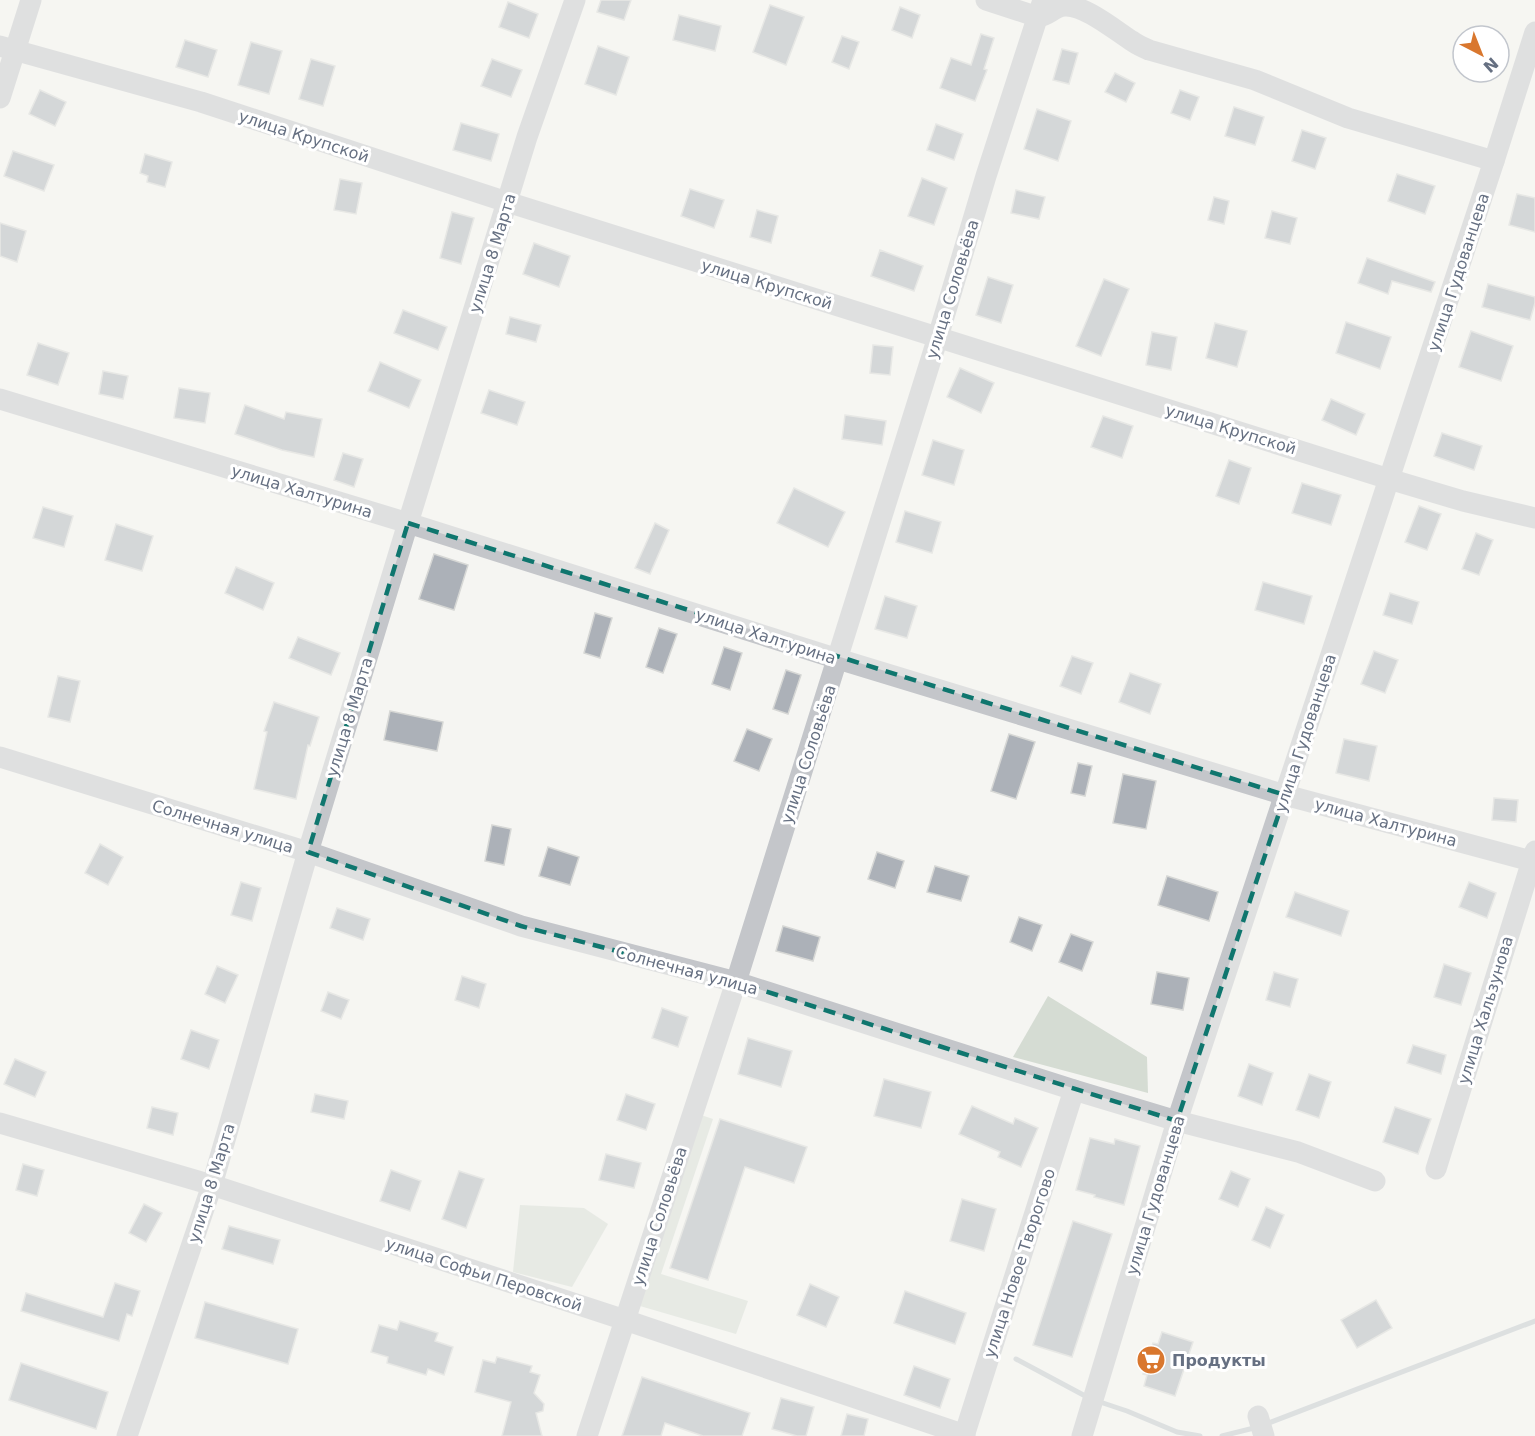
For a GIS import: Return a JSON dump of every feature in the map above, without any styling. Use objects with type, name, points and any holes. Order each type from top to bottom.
[{"type":"street","points":[[0,98],[7,48],[31,0]]},
{"type":"street","name":"улица 8 Марта","points":[[127,1436],[212,1185],[308,852],[408,523],[527,137],[575,0]]},
{"type":"street","points":[[986,0],[1041,9],[1043,16],[1051,10],[1065,6],[1081,9],[1149,50],[1255,80],[1348,118],[1494,161]]},
{"type":"street","name":"улица Соловьёва","points":[[587,1436],[736,982],[938,337],[986,176],[1041,9]]},
{"type":"street","name":"улица Гудованцева","points":[[1082,1436],[1177,1121],[1535,32]]},
{"type":"street","name":"улица Крупской","points":[[7,48],[201,102],[507,202],[1389,479],[1463,501],[1535,518]]},
{"type":"street","name":"улица Халтурина","points":[[0,399],[1285,795],[1534,858]]},
{"type":"street","name":"Солнечная улица","points":[[0,757],[308,852],[521,926],[736,982],[1074,1090],[1177,1121],[1298,1152],[1375,1181]]},
{"type":"street","name":"улица Хальзунова","points":[[1436,1169],[1534,858]]},
{"type":"street","name":"улица Новое Творогово","points":[[964,1435],[1074,1090]]},
{"type":"street","name":"улица Софьи Перовской","points":[[0,1123],[212,1185],[625,1320],[964,1435]]},
{"type":"highlighted area","points":[[408,523],[1285,795],[1177,1121],[736,982],[521,926],[308,852]]},
{"type":"shaded area","points":[[1048,996],[1147,1057],[1148,1093],[1013,1057]]},
{"type":"shaded area","points":[[701,1115],[713,1119],[661,1274],[748,1301],[736,1334],[640,1306]]},
{"type":"shaded area","points":[[520,1205],[584,1208],[608,1224],[572,1287],[513,1272]]},
{"type":"building","points":[[601,0],[631,0],[624,20],[597,12]]},
{"type":"building","points":[[508,2],[538,14],[529,38],[499,27]]},
{"type":"building","points":[[770,5],[804,17],[786,65],[753,52]]},
{"type":"building","points":[[900,7],[920,15],[912,38],[892,30]]},
{"type":"building","points":[[679,15],[721,26],[715,51],[673,40]]},
{"type":"building","points":[[981,34],[994,38],[984,69],[987,70],[975,101],[940,88],[951,58],[971,65]]},
{"type":"building","points":[[842,36],[859,42],[849,69],[832,62]]},
{"type":"building","points":[[185,40],[217,50],[208,77],[176,67]]},
{"type":"building","points":[[251,42],[282,51],[269,94],[238,85]]},
{"type":"building","points":[[598,46],[629,57],[616,95],[585,84]]},
{"type":"building","points":[[1062,49],[1078,53],[1069,84],[1053,80]]},
{"type":"building","points":[[311,59],[335,66],[323,106],[299,99]]},
{"type":"building","points":[[492,59],[522,70],[511,97],[481,86]]},
{"type":"building","points":[[1115,73],[1135,83],[1126,102],[1105,92]]},
{"type":"building","points":[[40,90],[66,102],[55,126],[29,114]]},
{"type":"building","points":[[1180,90],[1199,97],[1190,120],[1171,113]]},
{"type":"building","points":[[1234,107],[1264,117],[1255,145],[1225,136]]},
{"type":"building","points":[[1037,109],[1071,121],[1058,161],[1024,149]]},
{"type":"building","points":[[461,123],[499,134],[491,161],[453,150]]},
{"type":"building","points":[[936,124],[963,134],[954,160],[927,150]]},
{"type":"building","points":[[1302,130],[1326,138],[1315,169],[1292,161]]},
{"type":"building","points":[[13,151],[54,165],[44,191],[4,176]]},
{"type":"building","points":[[145,154],[172,162],[165,187],[147,182],[148,176],[140,173]]},
{"type":"building","points":[[1397,174],[1435,186],[1425,214],[1388,201]]},
{"type":"building","points":[[922,178],[947,188],[934,225],[908,216]]},
{"type":"building","points":[[340,179],[362,183],[356,214],[334,210]]},
{"type":"building","points":[[690,189],[724,200],[714,228],[681,216]]},
{"type":"building","points":[[1016,190],[1045,197],[1039,219],[1011,213]]},
{"type":"building","points":[[1517,194],[1535,198],[1535,232],[1509,225]]},
{"type":"building","points":[[1214,197],[1229,201],[1224,224],[1208,220]]},
{"type":"building","points":[[757,210],[778,216],[771,243],[750,237]]},
{"type":"building","points":[[1272,211],[1297,218],[1290,244],[1265,238]]},
{"type":"building","points":[[452,212],[474,218],[461,264],[440,258]]},
{"type":"building","points":[[0,223],[26,231],[17,262],[0,256]]},
{"type":"building","points":[[534,243],[570,256],[559,287],[523,274]]},
{"type":"building","points":[[880,250],[923,266],[914,291],[871,276]]},
{"type":"building","points":[[1367,258],[1435,282],[1431,292],[1392,281],[1388,294],[1358,283]]},
{"type":"building","points":[[988,277],[1013,285],[1001,323],[976,315]]},
{"type":"building","points":[[1104,279],[1129,289],[1101,356],[1076,346]]},
{"type":"building","points":[[1488,284],[1535,297],[1530,320],[1482,307]]},
{"type":"building","points":[[403,310],[447,327],[438,350],[394,333]]},
{"type":"building","points":[[510,317],[541,325],[536,342],[506,334]]},
{"type":"building","points":[[1346,322],[1391,337],[1380,369],[1336,353]]},
{"type":"building","points":[[1215,323],[1247,331],[1237,367],[1206,358]]},
{"type":"building","points":[[1471,331],[1513,346],[1501,381],[1459,367]]},
{"type":"building","points":[[1152,332],[1177,337],[1171,370],[1146,365]]},
{"type":"building","points":[[38,343],[69,353],[58,385],[27,375]]},
{"type":"building","points":[[873,345],[893,347],[890,375],[870,373]]},
{"type":"building","points":[[380,362],[421,380],[409,408],[368,391]]},
{"type":"building","points":[[960,368],[994,383],[981,413],[947,397]]},
{"type":"building","points":[[103,371],[128,376],[123,399],[99,394]]},
{"type":"building","points":[[179,388],[210,393],[205,423],[174,418]]},
{"type":"building","points":[[489,390],[525,402],[517,425],[481,413]]},
{"type":"building","points":[[1331,399],[1365,414],[1356,435],[1322,420]]},
{"type":"building","points":[[245,405],[284,419],[286,412],[322,419],[314,457],[282,450],[235,434]]},
{"type":"building","points":[[845,415],[886,421],[882,445],[842,439]]},
{"type":"building","points":[[1103,416],[1133,426],[1122,458],[1091,447]]},
{"type":"building","points":[[1442,433],[1482,446],[1474,470],[1434,456]]},
{"type":"building","points":[[933,440],[964,450],[954,485],[922,475]]},
{"type":"building","points":[[343,453],[363,459],[354,487],[334,480]]},
{"type":"building","points":[[1229,460],[1251,468],[1239,504],[1216,496]]},
{"type":"building","points":[[1302,483],[1341,495],[1331,525],[1292,513]]},
{"type":"building","points":[[794,488],[845,512],[828,547],[777,523]]},
{"type":"building","points":[[1419,506],[1441,514],[1427,550],[1405,542]]},
{"type":"building","points":[[43,507],[73,516],[64,547],[33,538]]},
{"type":"building","points":[[905,511],[941,522],[932,553],[896,542]]},
{"type":"building","points":[[655,523],[669,530],[650,574],[635,568]]},
{"type":"building","points":[[116,524],[153,536],[142,571],[105,560]]},
{"type":"building","points":[[1476,533],[1493,540],[1479,575],[1462,569]]},
{"type":"building","points":[[434,554],[468,565],[454,610],[419,599]]},
{"type":"building","points":[[236,567],[274,583],[263,610],[225,593]]},
{"type":"building","points":[[1263,582],[1312,596],[1304,624],[1255,610]]},
{"type":"building","points":[[1390,593],[1419,602],[1412,624],[1383,615]]},
{"type":"building","points":[[885,596],[917,606],[907,638],[875,629]]},
{"type":"building","points":[[595,613],[612,618],[600,658],[584,653]]},
{"type":"building","points":[[659,628],[677,634],[663,673],[646,667]]},
{"type":"building","points":[[298,637],[340,653],[331,675],[289,658]]},
{"type":"building","points":[[724,647],[742,653],[730,690],[712,684]]},
{"type":"building","points":[[1374,651],[1398,660],[1385,693],[1361,684]]},
{"type":"building","points":[[1072,656],[1093,663],[1081,694],[1060,686]]},
{"type":"building","points":[[786,670],[801,675],[788,714],[773,709]]},
{"type":"building","points":[[1130,673],[1161,684],[1150,714],[1119,702]]},
{"type":"building","points":[[58,676],[80,681],[70,722],[48,717]]},
{"type":"building","points":[[274,702],[319,717],[310,746],[308,745],[296,799],[254,789],[267,732],[264,731]]},
{"type":"building","points":[[390,711],[443,722],[437,751],[384,740]]},
{"type":"building","points":[[747,729],[772,739],[759,771],[734,761]]},
{"type":"building","points":[[1009,734],[1035,742],[1016,799],[991,791]]},
{"type":"building","points":[[1344,739],[1377,746],[1369,781],[1336,773]]},
{"type":"building","points":[[1078,763],[1092,766],[1085,796],[1071,793]]},
{"type":"building","points":[[1123,774],[1156,781],[1146,829],[1113,823]]},
{"type":"building","points":[[1494,798],[1518,800],[1516,822],[1492,820]]},
{"type":"building","points":[[492,825],[511,829],[504,865],[485,861]]},
{"type":"building","points":[[100,844],[123,857],[108,885],[85,873]]},
{"type":"building","points":[[548,847],[579,857],[570,885],[539,876]]},
{"type":"building","points":[[877,852],[904,861],[895,888],[868,879]]},
{"type":"building","points":[[935,866],[969,876],[961,901],[927,892]]},
{"type":"building","points":[[1167,876],[1218,892],[1209,921],[1158,905]]},
{"type":"building","points":[[241,882],[261,888],[252,921],[231,915]]},
{"type":"building","points":[[1469,882],[1496,893],[1487,918],[1459,907]]},
{"type":"building","points":[[1295,892],[1349,911],[1341,936],[1286,917]]},
{"type":"building","points":[[337,908],[370,919],[363,940],[330,928]]},
{"type":"building","points":[[1019,917],[1042,925],[1032,951],[1010,942]]},
{"type":"building","points":[[783,926],[820,937],[813,961],[776,951]]},
{"type":"building","points":[[1071,934],[1093,942],[1082,971],[1059,962]]},
{"type":"building","points":[[1444,964],[1471,973],[1461,1005],[1434,997]]},
{"type":"building","points":[[217,966],[238,975],[225,1003],[205,994]]},
{"type":"building","points":[[1157,972],[1189,978],[1183,1010],[1151,1004]]},
{"type":"building","points":[[1274,972],[1298,979],[1290,1007],[1266,1000]]},
{"type":"building","points":[[462,976],[486,984],[479,1008],[455,1000]]},
{"type":"building","points":[[328,992],[349,1000],[341,1019],[321,1011]]},
{"type":"building","points":[[662,1008],[688,1017],[678,1047],[652,1038]]},
{"type":"building","points":[[191,1030],[219,1040],[209,1069],[181,1059]]},
{"type":"building","points":[[748,1038],[792,1051],[781,1087],[738,1074]]},
{"type":"building","points":[[1413,1045],[1446,1055],[1441,1074],[1407,1063]]},
{"type":"building","points":[[15,1059],[46,1072],[35,1097],[4,1084]]},
{"type":"building","points":[[1249,1064],[1273,1073],[1262,1105],[1238,1096]]},
{"type":"building","points":[[1309,1074],[1331,1082],[1319,1118],[1296,1110]]},
{"type":"building","points":[[884,1079],[931,1092],[921,1128],[874,1116]]},
{"type":"building","points":[[315,1094],[348,1101],[344,1119],[311,1112]]},
{"type":"building","points":[[626,1094],[655,1104],[646,1130],[617,1120]]},
{"type":"building","points":[[972,1106],[1013,1124],[1015,1118],[1038,1128],[1021,1167],[998,1157],[1000,1152],[959,1134]]},
{"type":"building","points":[[152,1107],[178,1113],[173,1135],[147,1128]]},
{"type":"building","points":[[1395,1107],[1431,1119],[1418,1154],[1383,1142]]},
{"type":"building","points":[[720,1119],[807,1147],[794,1183],[745,1167],[708,1280],[670,1268]]},
{"type":"building","points":[[1090,1138],[1114,1144],[1115,1139],[1140,1146],[1124,1205],[1076,1190]]},
{"type":"building","points":[[606,1154],[641,1163],[634,1188],[599,1180]]},
{"type":"building","points":[[23,1164],[44,1170],[37,1196],[16,1190]]},
{"type":"building","points":[[391,1170],[421,1181],[410,1211],[380,1201]]},
{"type":"building","points":[[459,1171],[484,1179],[466,1228],[442,1219]]},
{"type":"building","points":[[1231,1171],[1250,1179],[1238,1207],[1219,1199]]},
{"type":"building","points":[[962,1199],[996,1209],[984,1251],[950,1241]]},
{"type":"building","points":[[144,1204],[162,1213],[146,1242],[129,1233]]},
{"type":"building","points":[[1266,1207],[1284,1215],[1270,1248],[1252,1240]]},
{"type":"building","points":[[1073,1221],[1112,1234],[1072,1357],[1033,1345]]},
{"type":"building","points":[[229,1226],[280,1240],[273,1264],[222,1249]]},
{"type":"building","points":[[115,1283],[140,1291],[132,1316],[127,1314],[119,1341],[21,1311],[26,1293],[103,1317]]},
{"type":"building","points":[[810,1284],[839,1297],[826,1327],[797,1315]]},
{"type":"building","points":[[905,1291],[966,1313],[955,1344],[894,1323]]},
{"type":"building","points":[[1376,1300],[1392,1328],[1357,1348],[1341,1320]]},
{"type":"building","points":[[205,1302],[298,1329],[288,1364],[195,1338]]},
{"type":"building","points":[[400,1321],[438,1333],[435,1341],[453,1347],[444,1375],[428,1369],[426,1375],[387,1363],[388,1357],[371,1352],[379,1325],[397,1330]]},
{"type":"building","points":[[1162,1332],[1193,1342],[1175,1396],[1144,1386],[1147,1375],[1143,1374],[1153,1343],[1158,1344]]},
{"type":"building","points":[[497,1357],[532,1366],[530,1372],[540,1375],[534,1393],[544,1404],[543,1411],[536,1413],[542,1436],[502,1436],[511,1402],[475,1392],[483,1360],[495,1363]]},
{"type":"building","points":[[21,1363],[108,1392],[96,1429],[9,1400]]},
{"type":"building","points":[[914,1366],[950,1379],[940,1408],[904,1395]]},
{"type":"building","points":[[642,1377],[750,1413],[742,1436],[703,1436],[665,1423],[661,1436],[622,1436]]},
{"type":"building","points":[[781,1398],[814,1407],[806,1436],[797,1436],[772,1429]]},
{"type":"building","points":[[847,1414],[868,1419],[864,1436],[841,1436]]},
{"type":"waterway","points":[[1266,1424],[1535,1321]]},
{"type":"waterway","points":[[1016,1359],[1089,1398]]},
{"type":"waterway","points":[[1097,1401],[1177,1432],[1200,1436]]},
{"type":"waterway","points":[[1222,1436],[1258,1427]]},
{"type":"place","name":"Продукты","points":[[1151,1360]]}]
